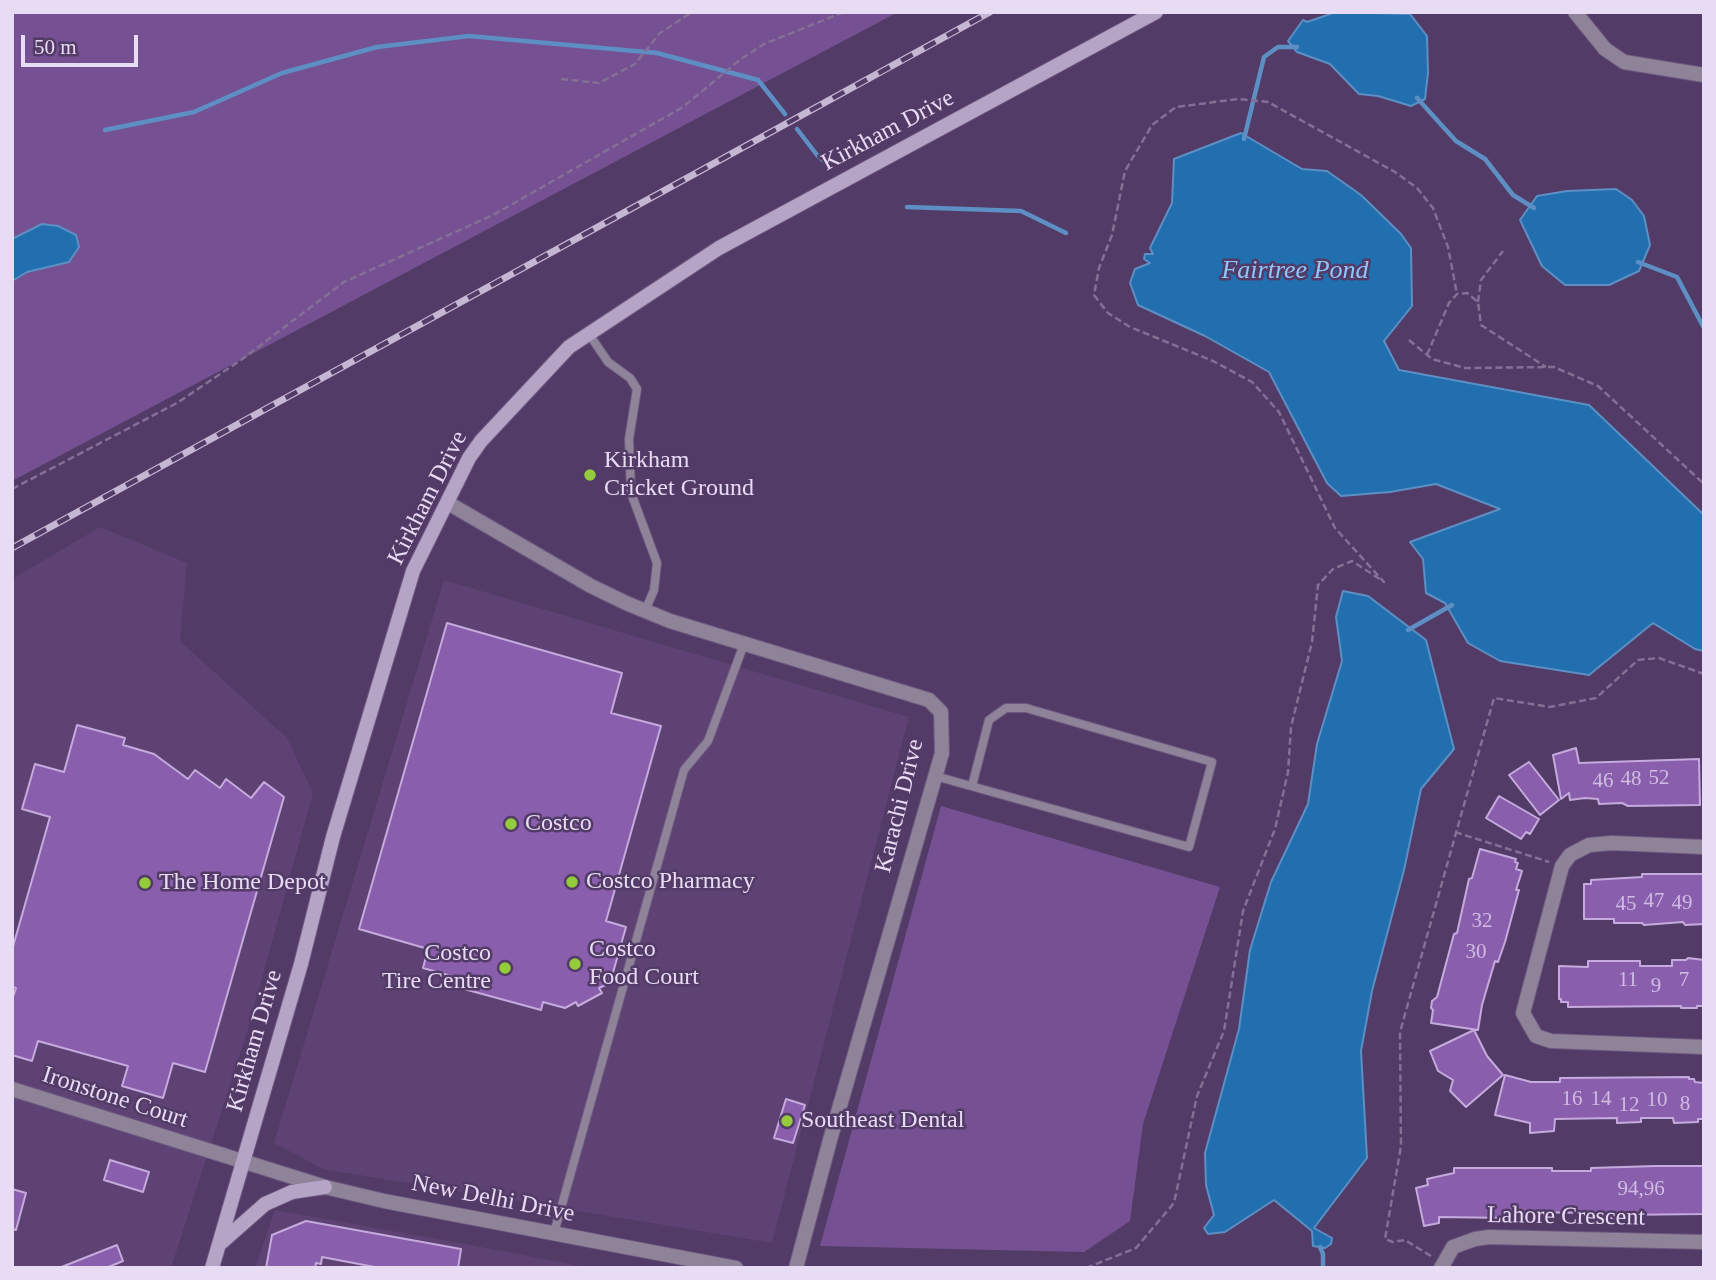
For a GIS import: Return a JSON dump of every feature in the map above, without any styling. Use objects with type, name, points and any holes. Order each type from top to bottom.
[{"type":"street","name":"Kirkham Drive","points":[[212,1268],[301,964],[333,837],[409,583],[469,458],[494,425],[569,347],[719,248],[1156,12]]},
{"type":"street","points":[[1575,12],[1605,49],[1624,62],[1704,75]]},
{"type":"street","name":"Karachi Drive","points":[[449,503],[591,586],[645,611],[929,700],[942,712],[942,752],[830,1140],[796,1268]]},
{"type":"street","points":[[1704,847],[1612,843],[1589,845],[1570,855],[1562,866],[1523,1013],[1536,1036],[1551,1041],[1704,1048]]},
{"type":"street","name":"Ironstone Court","points":[[12,1089],[244,1162]]},
{"type":"street","name":"New Delhi Drive","points":[[244,1162],[384,1201],[736,1268]]},
{"type":"street","points":[[221,1243],[265,1204],[292,1192],[326,1187]]},
{"type":"street","name":"Lahore Crescent","points":[[1442,1265],[1453,1247],[1489,1237],[1704,1242]]},
{"type":"lane","points":[[589,334],[608,362],[630,378],[637,389],[629,439],[631,493],[657,563],[654,590],[645,611]]},
{"type":"lane","points":[[554,1233],[684,771],[708,741],[744,644]]},
{"type":"lane","points":[[935,776],[1189,847],[1212,762],[1026,708],[1006,708],[989,720],[972,786]]},
{"type":"path","points":[[561,79],[599,83],[637,61],[660,33],[692,12]]},
{"type":"path","points":[[12,489],[177,403],[241,360],[344,282],[493,215],[683,107],[764,44],[844,12]]},
{"type":"path","points":[[1086,1268],[1136,1248],[1174,1203],[1197,1096],[1224,1031],[1243,911],[1275,829],[1288,772],[1291,727],[1312,642],[1318,585],[1333,569],[1352,561],[1384,582],[1335,528],[1279,412],[1252,382],[1213,361],[1130,327],[1108,313],[1094,295],[1099,268],[1112,235],[1125,171],[1152,125],[1176,107],[1243,100],[1264,102],[1316,127],[1395,172],[1417,188],[1433,208],[1448,247],[1457,294]]},
{"type":"path","points":[[1503,251],[1481,280],[1478,302],[1481,325],[1546,367]]},
{"type":"path","points":[[1427,355],[1449,303],[1457,294],[1467,293],[1478,302]]},
{"type":"path","points":[[1409,340],[1432,359],[1465,368],[1554,367],[1598,386],[1704,484]]},
{"type":"path","points":[[1442,1265],[1405,1240],[1393,1242],[1385,1239],[1401,1146],[1400,1032],[1494,698],[1550,707],[1596,698],[1638,660],[1659,658],[1704,674]]},
{"type":"path","points":[[1455,832],[1562,866]]},
{"type":"shaded area","points":[[12,12],[898,12],[12,481]]},
{"type":"shaded area","points":[[100,527],[187,563],[180,641],[287,738],[313,793],[248,1029],[171,1268],[12,1268],[12,579]]},
{"type":"shaded area","points":[[444,580],[909,717],[772,1243],[323,1169],[274,1143]]},
{"type":"shaded area","points":[[941,806],[1220,887],[1143,1124],[1130,1221],[1084,1252],[820,1246]]},
{"type":"shaded area","points":[[275,1210],[471,1245],[591,1268],[255,1268]]},
{"type":"water","points":[[1336,12],[1410,14],[1427,36],[1428,73],[1425,99],[1411,106],[1378,96],[1359,94],[1330,64],[1297,52],[1288,41],[1303,20],[1307,22]]},
{"type":"water","name":"Fairtree Pond","points":[[1241,133],[1302,169],[1327,171],[1361,195],[1401,234],[1411,248],[1412,306],[1384,341],[1399,370],[1589,405],[1704,515],[1704,651],[1695,649],[1653,623],[1589,675],[1500,661],[1468,643],[1445,603],[1426,593],[1423,559],[1410,542],[1500,509],[1436,484],[1390,492],[1341,496],[1327,483],[1269,372],[1205,336],[1138,305],[1130,283],[1135,269],[1150,263],[1144,259],[1145,254],[1153,254],[1150,248],[1172,203],[1174,159]]},
{"type":"water","points":[[1616,189],[1632,200],[1644,216],[1650,245],[1639,271],[1609,285],[1565,285],[1542,266],[1520,220],[1537,196],[1567,191]]},
{"type":"water","points":[[42,224],[58,226],[76,235],[79,247],[69,262],[27,272],[12,281],[12,239]]},
{"type":"water","points":[[1343,591],[1368,596],[1426,640],[1454,749],[1421,789],[1404,870],[1372,991],[1361,1051],[1367,1158],[1314,1228],[1332,1238],[1331,1244],[1325,1248],[1313,1246],[1312,1231],[1274,1200],[1225,1232],[1208,1234],[1204,1228],[1214,1215],[1206,1185],[1205,1153],[1239,1029],[1250,950],[1271,882],[1308,804],[1317,744],[1342,661],[1336,617]]},
{"type":"building","name":"Costco","points":[[447,623],[622,673],[611,713],[661,726],[606,921],[626,927],[610,983],[599,988],[602,993],[578,1006],[576,1002],[565,1008],[543,1002],[541,1010],[453,986],[455,977],[423,968],[428,949],[359,929]]},
{"type":"building","name":"The Home Depot","points":[[77,725],[125,738],[123,745],[154,754],[188,779],[195,770],[220,788],[226,779],[251,798],[264,782],[284,797],[205,1072],[173,1063],[163,1098],[122,1086],[128,1066],[38,1041],[32,1061],[12,1055],[12,1000],[16,988],[12,987],[12,950],[50,817],[22,809],[35,764],[64,772]]},
{"type":"building","points":[[1576,748],[1579,763],[1699,759],[1700,805],[1599,804],[1598,799],[1570,800],[1569,793],[1561,799],[1553,755]]},
{"type":"building","points":[[1529,762],[1559,800],[1540,815],[1509,775]]},
{"type":"building","points":[[1499,796],[1539,819],[1530,834],[1526,832],[1521,839],[1486,818]]},
{"type":"building","points":[[1480,849],[1516,859],[1516,869],[1522,871],[1505,942],[1498,962],[1495,961],[1482,1005],[1478,1030],[1431,1023],[1431,1008],[1432,1001],[1437,997],[1454,934],[1457,933],[1469,879],[1472,878]]},
{"type":"building","points":[[1642,874],[1704,874],[1704,924],[1685,925],[1683,922],[1644,925],[1614,923],[1614,919],[1584,919],[1584,884],[1591,884],[1591,880],[1642,877]]},
{"type":"building","points":[[1672,960],[1704,960],[1704,1006],[1568,1007],[1568,1002],[1561,1002],[1559,999],[1559,966],[1588,967],[1588,961],[1640,961],[1640,966],[1672,966]]},
{"type":"building","points":[[1474,1030],[1487,1056],[1503,1075],[1466,1107],[1450,1091],[1453,1080],[1438,1071],[1430,1051]]},
{"type":"building","points":[[1505,1075],[1531,1082],[1560,1082],[1560,1078],[1689,1077],[1695,1082],[1704,1083],[1704,1119],[1698,1119],[1698,1122],[1674,1123],[1673,1118],[1641,1118],[1641,1122],[1617,1123],[1617,1118],[1555,1119],[1554,1131],[1530,1133],[1530,1123],[1495,1115]]},
{"type":"building","name":"Southeast Dental","points":[[786,1099],[805,1105],[793,1143],[774,1138]]},
{"type":"building","points":[[110,1160],[149,1172],[143,1192],[104,1180]]},
{"type":"building","points":[[1704,1166],[1704,1214],[1615,1215],[1615,1218],[1600,1218],[1599,1213],[1509,1212],[1509,1218],[1439,1217],[1439,1223],[1424,1226],[1416,1188],[1428,1185],[1427,1179],[1454,1173],[1454,1168],[1552,1168],[1552,1171],[1591,1171],[1591,1168]]},
{"type":"building","points":[[12,1189],[26,1193],[16,1230],[12,1229]]},
{"type":"building","points":[[306,1221],[461,1249],[458,1268],[380,1268],[322,1257],[321,1264],[316,1263],[315,1268],[266,1268],[272,1235]]},
{"type":"building","points":[[117,1245],[123,1261],[106,1268],[59,1268]]},
{"type":"waterway","points":[[105,130],[194,112],[282,73],[377,47],[469,36],[657,53],[758,80],[785,114]]},
{"type":"waterway","points":[[1244,139],[1264,57],[1278,47],[1297,47]]},
{"type":"waterway","points":[[1417,98],[1456,141],[1485,159],[1513,195],[1534,208]]},
{"type":"waterway","points":[[797,129],[826,163]]},
{"type":"waterway","points":[[907,207],[1021,211],[1066,233]]},
{"type":"waterway","points":[[1638,262],[1677,277],[1704,328]]},
{"type":"waterway","points":[[1408,630],[1452,605]]},
{"type":"waterway","points":[[1320,1247],[1323,1268]]},
{"type":"railway","points":[[12,548],[990,12]]},
{"type":"place","name":"Kirkham Cricket Ground","points":[[590,475]]},
{"type":"place","name":"Costco","points":[[511,824]]},
{"type":"place","name":"Costco Pharmacy","points":[[572,882]]},
{"type":"place","name":"The Home Depot","points":[[145,883]]},
{"type":"place","name":"Costco Food Court","points":[[575,964]]},
{"type":"place","name":"Costco Tire Centre","points":[[505,968]]},
{"type":"place","name":"Southeast Dental","points":[[787,1121]]}]
